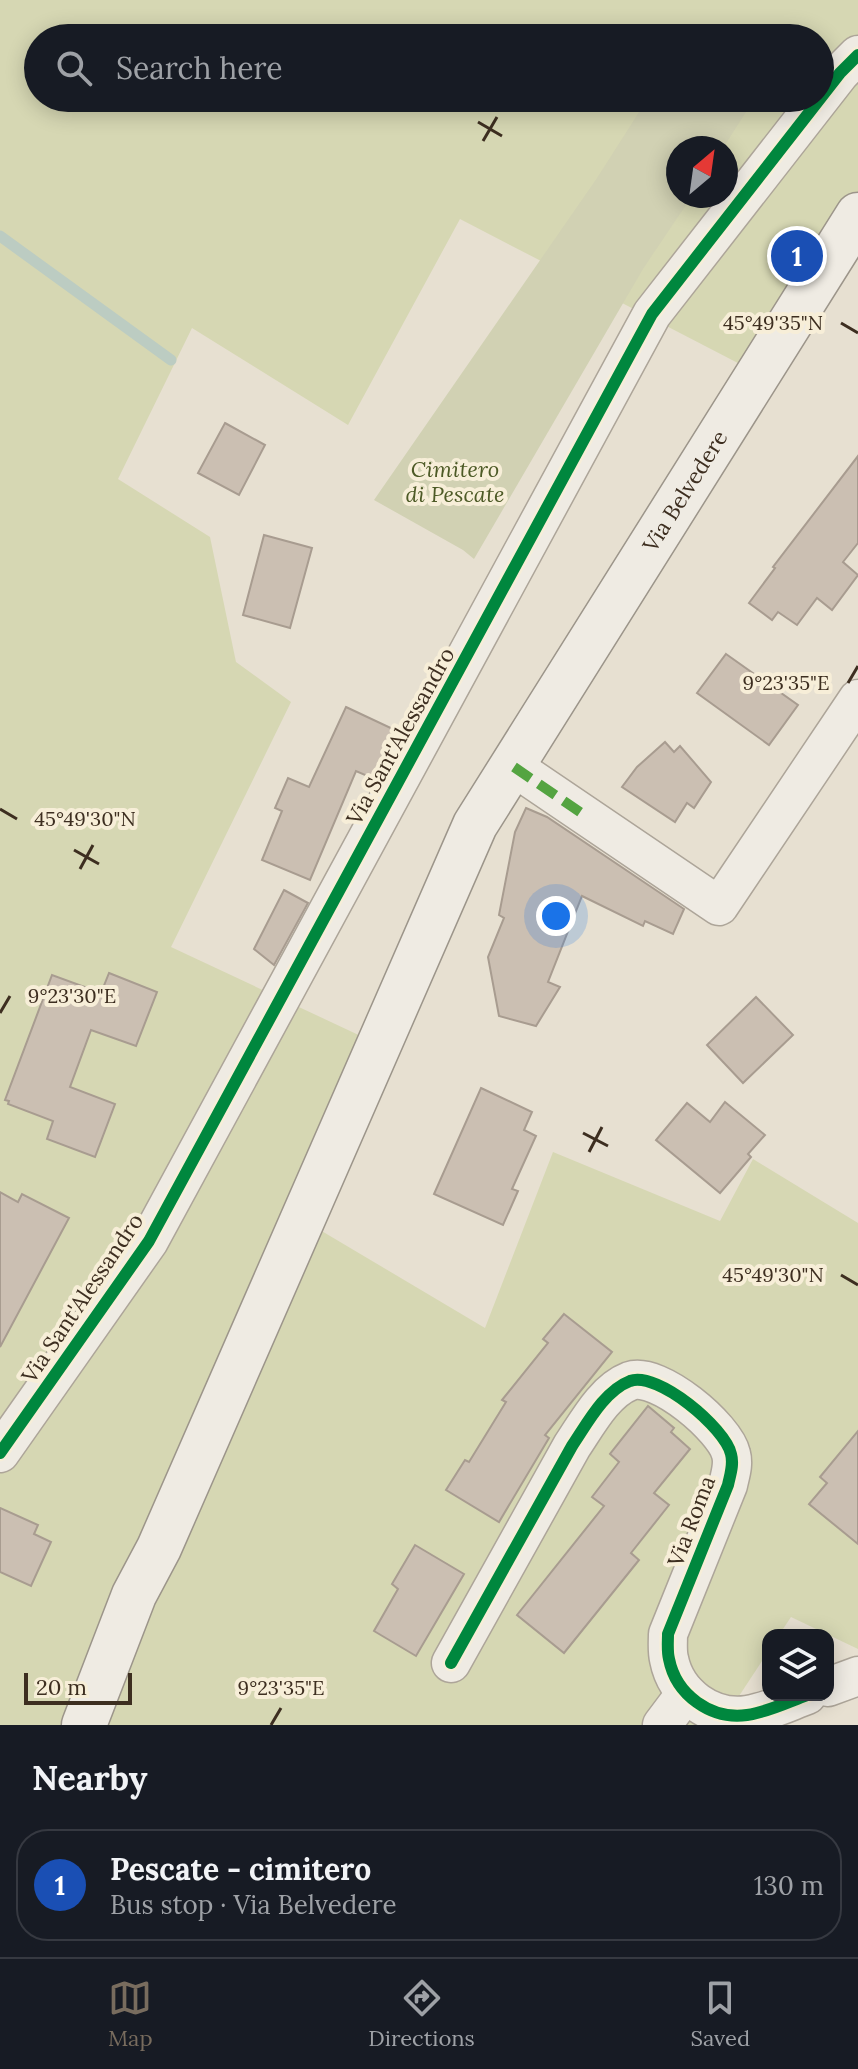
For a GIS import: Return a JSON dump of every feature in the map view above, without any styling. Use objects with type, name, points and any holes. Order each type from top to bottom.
[{"type":"main road","name":"Via Belvedere","points":[[84,1725],[134,1595],[159,1548],[475,825],[858,215]]},
{"type":"street","name":"Via Sant'Alessandro","points":[[834,81],[858,55]]},
{"type":"street","name":"Via Sant'Alessandro","points":[[0,1453],[149,1241],[652,314],[810,112]]},
{"type":"street","points":[[514,767],[719,906],[858,699]]},
{"type":"street","name":"Via Roma","points":[[451,1663],[572,1446],[594,1413],[616,1389],[633,1380],[643,1379],[655,1382],[682,1399],[724,1439],[731,1453],[728,1485],[668,1634],[668,1657],[674,1677],[686,1693]]},
{"type":"street","points":[[834,1685],[858,1676]]},
{"type":"street","points":[[662,1725],[686,1693],[714,1712],[731,1716],[764,1711],[791,1701]]},
{"type":"green space","points":[[0,0],[858,0],[858,230],[761,375],[460,219],[348,425],[192,328],[118,479],[210,537],[236,662],[291,702],[171,947],[365,1038],[288,1211],[485,1328],[553,1152],[720,1221],[753,1159],[858,1223],[858,1649],[834,1638],[834,1629],[816,1629],[791,1617],[783,1629],[762,1629],[762,1661],[720,1725],[0,1725]]},
{"type":"green space","name":"Cimitero di Pescate","points":[[639,112],[746,112],[731,136],[666,136],[666,208],[684,208],[643,269],[474,559],[374,500],[597,178]]},
{"type":"building","points":[[225,423],[265,445],[239,495],[198,473]]},
{"type":"building","points":[[858,456],[858,543],[843,562],[858,575],[832,610],[817,598],[797,625],[778,612],[772,620],[749,603]]},
{"type":"building","points":[[264,535],[312,548],[290,628],[243,615]]},
{"type":"building","points":[[726,654],[798,705],[769,745],[697,693]]},
{"type":"building","points":[[346,707],[395,730],[372,778],[356,771],[310,880],[262,860],[282,811],[275,808],[288,778],[309,787]]},
{"type":"building","points":[[665,742],[674,752],[680,746],[711,782],[694,808],[687,803],[675,822],[622,787],[637,767]]},
{"type":"building","points":[[526,808],[547,817],[684,909],[673,934],[645,921],[643,926],[582,896],[548,982],[560,987],[536,1026],[499,1016],[488,957],[504,918],[499,915],[515,832]]},
{"type":"building","points":[[284,890],[308,903],[274,965],[254,949]]},
{"type":"building","points":[[109,973],[157,992],[136,1046],[91,1030],[70,1087],[115,1104],[95,1157],[47,1139],[53,1121],[8,1104],[9,1101],[5,1100],[52,975],[101,993]]},
{"type":"building","points":[[756,997],[793,1035],[743,1083],[707,1045]]},
{"type":"building","points":[[481,1088],[532,1112],[524,1130],[536,1136],[512,1189],[518,1191],[503,1225],[434,1194]]},
{"type":"building","points":[[725,1102],[765,1135],[748,1154],[751,1157],[720,1193],[656,1140],[687,1103],[710,1122]]},
{"type":"building","points":[[0,1192],[18,1202],[22,1194],[69,1218],[0,1347]]},
{"type":"building","points":[[564,1314],[612,1352],[545,1435],[549,1438],[499,1522],[446,1490],[465,1460],[469,1462],[506,1402],[502,1400],[548,1343],[543,1339]]},
{"type":"building","points":[[648,1406],[674,1428],[671,1432],[690,1449],[654,1493],[669,1505],[631,1553],[639,1560],[564,1653],[517,1615],[604,1506],[592,1497],[619,1462],[610,1454]]},
{"type":"building","points":[[858,1431],[858,1544],[809,1504],[827,1483],[820,1477]]},
{"type":"building","points":[[0,1508],[38,1525],[34,1534],[51,1542],[31,1586],[0,1572]]},
{"type":"building","points":[[415,1545],[464,1574],[416,1656],[374,1631],[398,1589],[392,1584]]},
{"type":"waterway","points":[[0,236],[171,360]]},
{"type":"marked path","points":[[514,767],[583,814]]},
{"type":"cycle path","points":[[834,81],[858,55]]},
{"type":"cycle path","points":[[0,1453],[149,1241],[652,314],[810,112]]},
{"type":"cycle path","points":[[451,1663],[590,1418],[612,1392],[630,1381],[642,1380],[673,1393],[689,1404],[717,1430],[732,1458],[728,1485],[668,1634],[668,1656],[673,1672],[687,1694],[708,1709],[721,1713],[734,1716],[755,1714],[791,1701]]},
{"type":"place","name":"Pescate - cimitero","points":[[797,256]]}]
